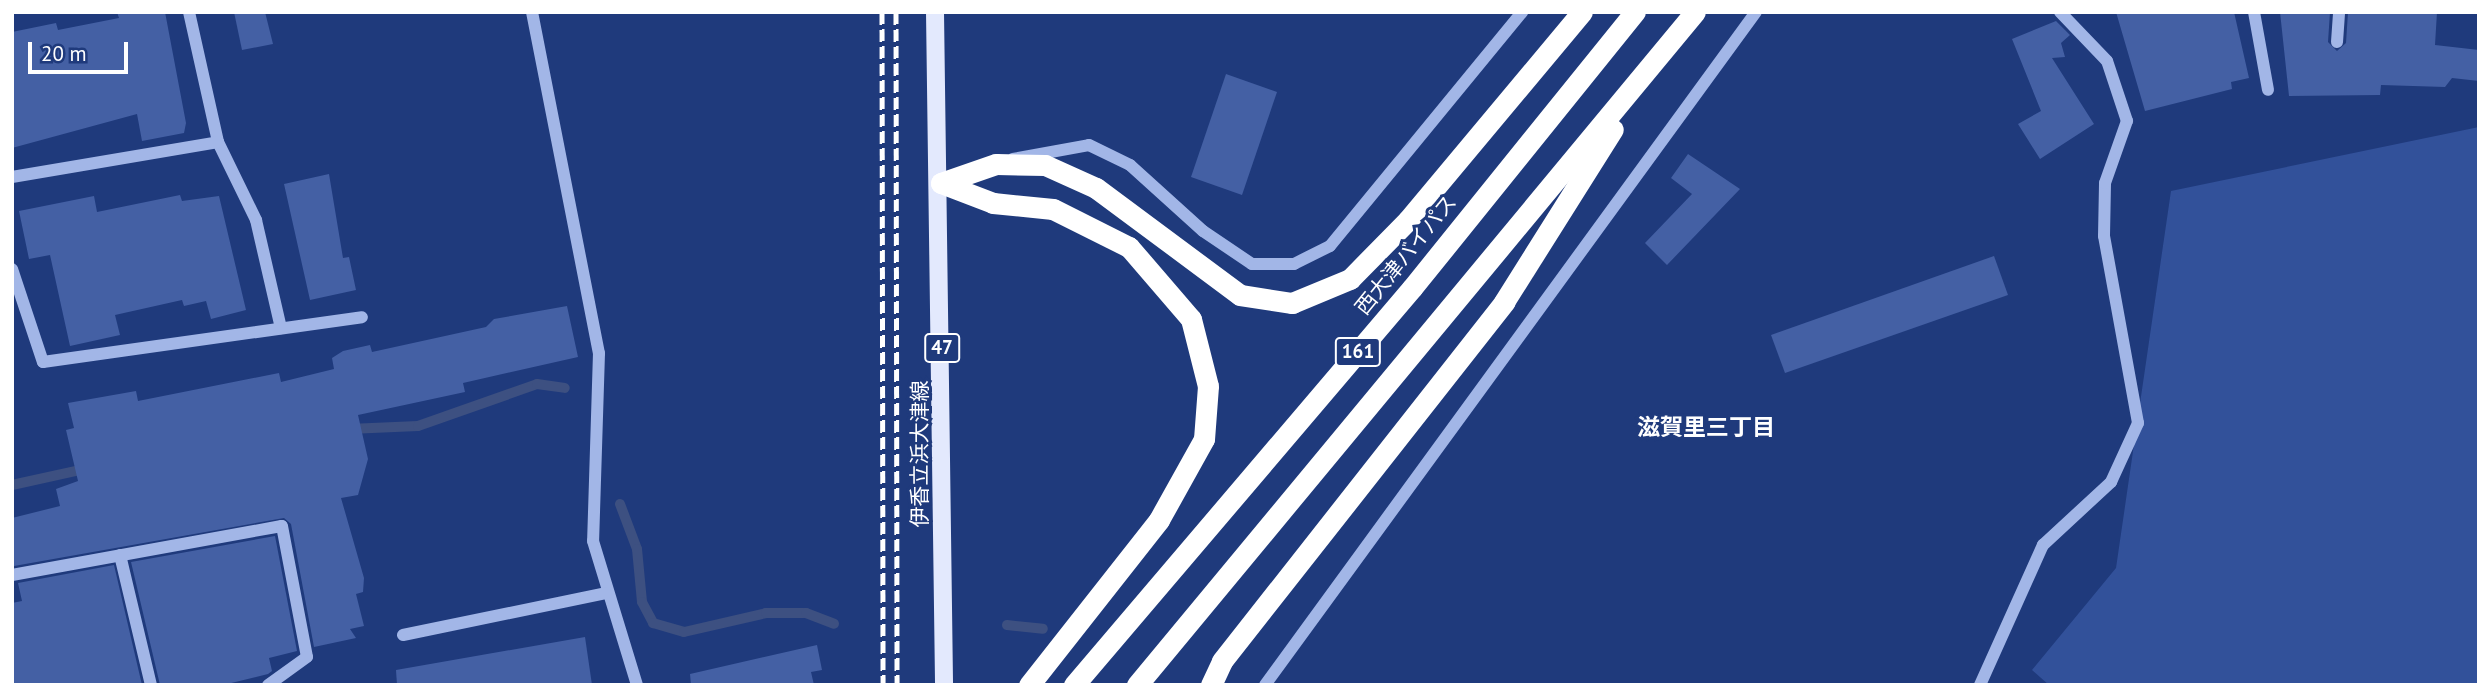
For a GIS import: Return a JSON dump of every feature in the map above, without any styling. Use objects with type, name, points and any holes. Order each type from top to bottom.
[{"type":"highway","points":[[941,183],[996,164],[1045,165],[1096,188],[1240,295],[1292,303],[1350,279],[1408,220],[1581,12]]},
{"type":"highway","name":"西大津バイパス","points":[[1074,685],[1412,288],[1635,12]]},
{"type":"highway","name":"161","points":[[1137,685],[1695,12]]},
{"type":"highway","points":[[1212,685],[1222,661],[1504,302],[1659,56]]},
{"type":"highway","points":[[941,183],[993,203],[1053,209],[1129,247],[1191,319],[1208,386],[1204,439],[1159,520],[1029,685]]},
{"type":"main road","name":"伊香立浜大津線","points":[[935,12],[941,183],[944,685]]},
{"type":"street","points":[[189,12],[218,142],[256,220],[281,328]]},
{"type":"street","points":[[532,12],[599,353],[593,541],[606,593],[637,685]]},
{"type":"street","points":[[996,164],[1089,145],[1130,165],[1203,232],[1252,264],[1294,264],[1330,246],[1522,12]]},
{"type":"street","points":[[1265,685],[1756,12]]},
{"type":"street","points":[[1980,685],[2043,545],[2111,482],[2137,423],[2105,236],[2105,183],[2127,121],[2107,61],[2060,12]]},
{"type":"street","points":[[2254,12],[2268,90]]},
{"type":"street","points":[[2337,41],[2339,12]]},
{"type":"street","points":[[12,177],[218,142]]},
{"type":"street","points":[[12,269],[43,362],[362,317]]},
{"type":"street","points":[[12,575],[282,526],[307,657],[268,685]]},
{"type":"street","points":[[120,555],[151,685]]},
{"type":"street","points":[[403,635],[606,593]]},
{"type":"shaded area","points":[[2479,127],[2479,685],[2049,685],[2032,670],[2116,568],[2171,191]]},
{"type":"building","points":[[117,12],[165,12],[186,123],[184,133],[142,141],[137,114],[12,148],[12,32],[56,23],[58,30],[119,18]]},
{"type":"building","points":[[234,12],[265,12],[273,44],[242,50]]},
{"type":"building","points":[[2116,12],[2234,12],[2249,78],[2231,82],[2232,89],[2145,111]]},
{"type":"building","points":[[2280,12],[2330,12],[2328,42],[2337,51],[2346,43],[2348,12],[2437,12],[2435,45],[2479,50],[2479,81],[2452,78],[2445,87],[2381,85],[2380,95],[2289,96]]},
{"type":"building","points":[[2056,21],[2070,35],[2061,43],[2065,57],[2052,58],[2094,124],[2040,159],[2018,124],[2041,111],[2012,39]]},
{"type":"building","points":[[1226,74],[1277,92],[1242,195],[1191,177]]},
{"type":"building","points":[[1688,154],[1740,189],[1667,265],[1645,243],[1692,194],[1671,178]]},
{"type":"building","points":[[329,174],[343,258],[349,257],[356,290],[310,300],[284,184]]},
{"type":"building","points":[[180,195],[182,201],[219,196],[246,310],[211,319],[206,301],[184,306],[182,300],[115,315],[120,335],[70,346],[50,255],[29,259],[19,211],[94,196],[97,212]]},
{"type":"building","points":[[1994,256],[2008,295],[1785,373],[1771,335]]},
{"type":"building","points":[[567,306],[578,357],[463,383],[465,392],[358,415],[368,459],[358,495],[341,498],[364,578],[363,592],[356,594],[364,626],[350,629],[356,638],[314,647],[291,524],[284,518],[14,566],[12,518],[60,506],[56,489],[78,481],[66,430],[74,428],[68,403],[136,391],[138,401],[279,373],[281,382],[334,369],[332,358],[343,351],[370,345],[372,352],[486,327],[494,319]]},
{"type":"building","points":[[275,536],[297,651],[269,658],[272,671],[268,674],[223,685],[160,685],[131,562]]},
{"type":"building","points":[[114,565],[142,685],[12,685],[12,603],[22,601],[18,583]]},
{"type":"building","points":[[585,637],[592,685],[397,685],[396,670]]},
{"type":"building","points":[[817,645],[822,670],[811,672],[814,685],[691,685],[690,674]]},
{"type":"waterway","points":[[349,429],[418,426],[537,384],[565,388]]},
{"type":"waterway","points":[[12,485],[85,469]]},
{"type":"waterway","points":[[620,504],[637,549],[642,602],[653,623],[684,632],[766,613],[806,613],[834,624]]},
{"type":"waterway","points":[[1007,625],[1043,629]]},
{"type":"railway","points":[[882,12],[883,685]]},
{"type":"railway","points":[[896,12],[897,685]]},
{"type":"district","name":"滋賀里三丁目","points":[[1706,427]]}]
